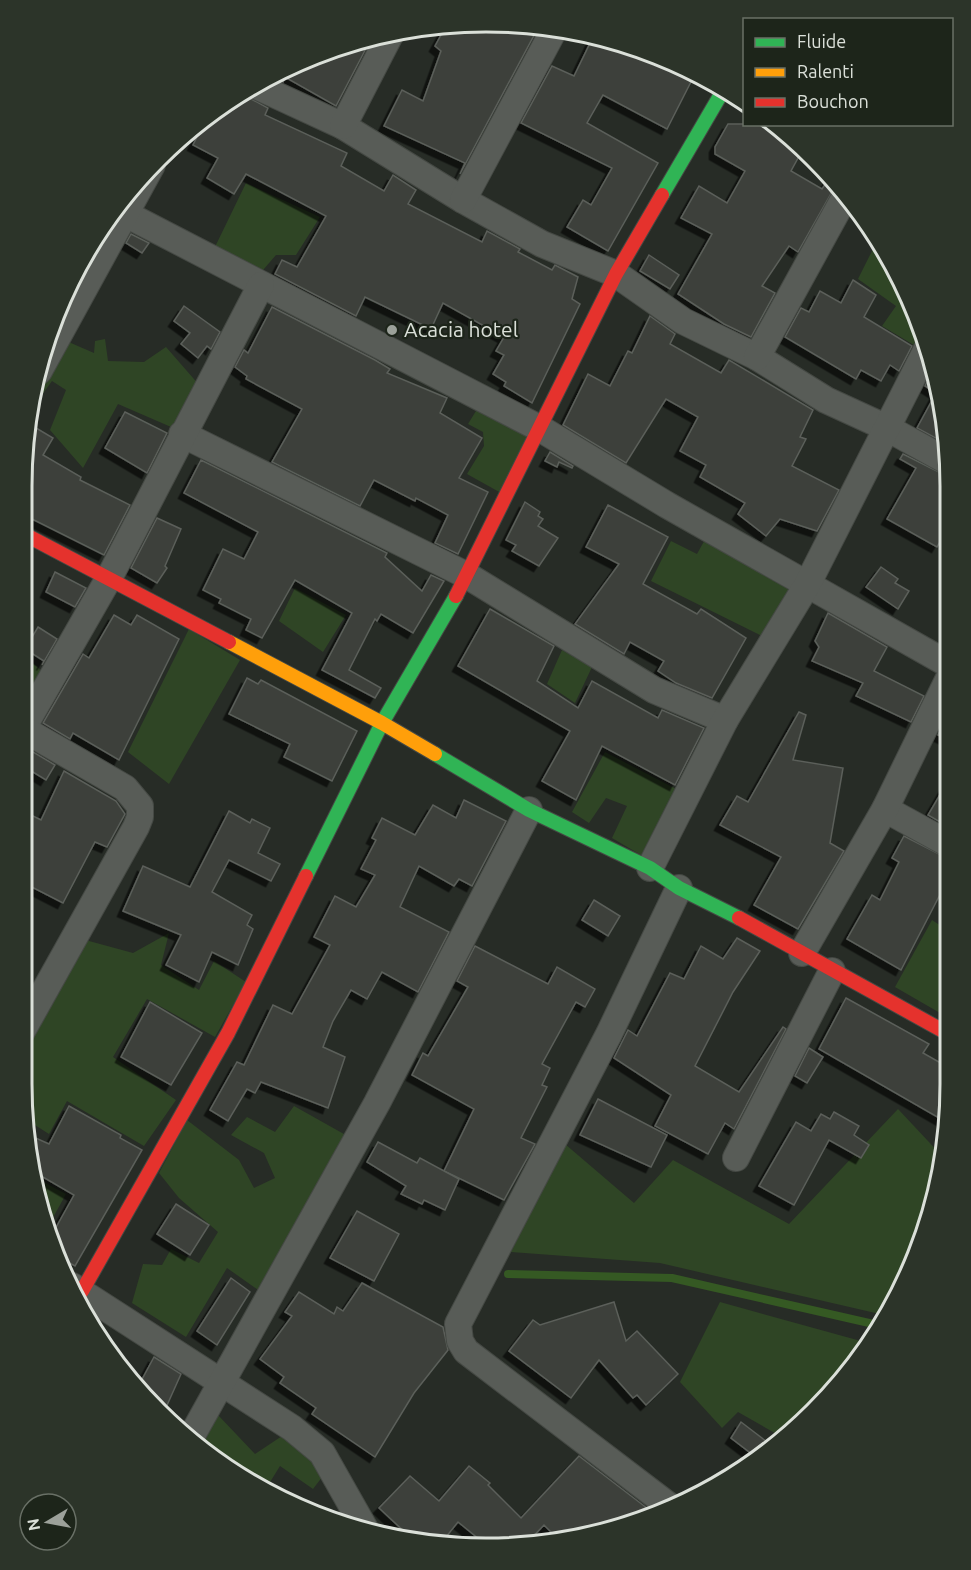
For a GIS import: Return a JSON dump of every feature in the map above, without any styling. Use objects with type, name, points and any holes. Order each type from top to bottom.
[{"type":"street","points":[[463,200],[551,36]]},
{"type":"street","points":[[343,126],[386,43]]},
{"type":"street","points":[[264,89],[343,126],[463,200],[542,244],[616,274],[683,321],[757,357],[826,400],[887,428],[939,457]]},
{"type":"street","points":[[79,1286],[153,1169],[228,1033],[382,723],[468,576],[616,274],[720,96]]},
{"type":"street","points":[[757,357],[841,203]]},
{"type":"street","points":[[122,213],[541,429],[807,585],[940,660]]},
{"type":"street","points":[[61,327],[108,234]]},
{"type":"street","points":[[32,713],[109,578],[261,285]]},
{"type":"street","points":[[650,868],[725,720],[807,585],[921,360]]},
{"type":"street","points":[[182,434],[468,576],[654,690],[725,720]]},
{"type":"street","points":[[32,538],[382,723],[529,810],[650,868],[679,888],[940,1030]]},
{"type":"street","points":[[802,953],[885,808],[940,696]]},
{"type":"street","points":[[32,734],[125,788],[140,806],[136,827],[32,1013]]},
{"type":"street","points":[[885,808],[940,839]]},
{"type":"street","points":[[194,1433],[377,1103],[529,810]]},
{"type":"street","points":[[664,1502],[466,1352],[460,1341],[458,1324],[609,1034],[679,888]]},
{"type":"street","points":[[736,1158],[832,971]]},
{"type":"street","points":[[82,1292],[292,1428],[322,1453],[360,1520]]},
{"type":"green space","points":[[246,183],[320,217],[296,255],[276,255],[257,277],[213,251]]},
{"type":"green space","points":[[873,249],[893,285],[917,347],[882,326],[896,306],[858,279]]},
{"type":"green space","points":[[105,339],[108,361],[144,362],[166,347],[200,386],[178,430],[118,404],[83,468],[50,430],[66,390],[52,381],[40,398],[46,372],[64,340],[94,353],[95,341]]},
{"type":"green space","points":[[479,406],[529,438],[501,493],[467,474],[484,446],[483,432],[468,424]]},
{"type":"green space","points":[[708,534],[799,583],[764,637],[651,581],[671,541],[697,554]]},
{"type":"green space","points":[[295,588],[346,615],[323,652],[279,621]]},
{"type":"green space","points":[[189,629],[240,660],[169,784],[128,752]]},
{"type":"green space","points":[[562,650],[592,667],[575,703],[547,684]]},
{"type":"green space","points":[[32,662],[46,675],[32,688]]},
{"type":"green space","points":[[605,752],[682,792],[646,858],[612,838],[627,806],[606,798],[589,823],[572,812]]},
{"type":"green space","points":[[932,920],[940,925],[940,1013],[895,987]]},
{"type":"green space","points":[[169,933],[161,965],[199,990],[214,961],[246,982],[215,1037],[147,999],[113,1057],[176,1100],[144,1146],[67,1101],[49,1134],[33,1124],[32,1026],[78,938],[133,953]]},
{"type":"green space","points":[[294,1106],[351,1138],[264,1294],[227,1268],[186,1337],[132,1303],[143,1264],[162,1265],[171,1249],[199,1263],[218,1232],[179,1198],[159,1173],[187,1120],[239,1160],[254,1188],[275,1178],[264,1153],[231,1135],[247,1117],[275,1132]]},
{"type":"green space","points":[[898,1109],[935,1149],[924,1202],[915,1230],[905,1258],[878,1314],[660,1263],[511,1252],[565,1144],[634,1203],[673,1160],[789,1224]]},
{"type":"green space","points":[[42,1181],[66,1194],[52,1219]]},
{"type":"green space","points":[[720,1302],[860,1341],[807,1406],[776,1434],[738,1412],[722,1428],[680,1382]]},
{"type":"green space","points":[[218,1415],[255,1454],[285,1434],[326,1472],[313,1489],[280,1466],[269,1484],[204,1441]]},
{"type":"building","points":[[515,32],[535,34],[460,174],[465,163],[384,126],[402,90],[423,101],[441,51],[435,46],[442,33]]},
{"type":"building","points":[[590,44],[659,66],[691,81],[667,129],[603,95],[587,123],[658,163],[608,251],[567,227],[583,200],[591,205],[612,168],[521,123],[552,66],[574,76]]},
{"type":"building","points":[[367,47],[336,106],[286,78]]},
{"type":"building","points":[[249,98],[268,108],[265,115],[347,153],[341,166],[384,191],[393,175],[416,190],[408,204],[482,242],[487,231],[520,249],[518,252],[552,270],[555,265],[578,277],[572,299],[580,304],[532,403],[504,386],[506,382],[493,374],[504,355],[496,351],[504,337],[443,303],[431,329],[365,297],[356,316],[275,274],[282,260],[297,267],[326,216],[246,174],[234,194],[207,178],[218,158],[193,145],[199,133]]},
{"type":"building","points":[[728,124],[763,126],[799,157],[791,171],[822,189],[825,184],[832,192],[798,252],[789,246],[762,286],[775,293],[751,337],[724,324],[678,294],[712,234],[681,218],[699,186],[727,203],[745,171],[715,154],[715,147]]},
{"type":"building","points":[[131,234],[149,243],[142,253],[126,243]]},
{"type":"building","points":[[649,255],[679,275],[670,289],[640,271]]},
{"type":"building","points":[[853,280],[876,295],[864,317],[912,346],[899,371],[890,365],[881,381],[861,370],[856,379],[785,337],[801,308],[809,312],[820,291],[841,303]]},
{"type":"building","points":[[184,306],[220,332],[211,349],[207,346],[198,358],[181,344],[190,333],[174,321]]},
{"type":"building","points":[[272,307],[375,360],[390,369],[387,373],[447,398],[440,413],[482,438],[459,478],[488,492],[458,554],[435,543],[448,515],[416,498],[415,501],[374,480],[360,506],[272,462],[302,409],[246,379],[247,376],[235,367],[244,350],[248,353]]},
{"type":"building","points":[[650,316],[675,334],[670,344],[721,373],[729,360],[813,410],[800,437],[806,439],[792,466],[839,490],[817,531],[780,519],[766,536],[738,514],[745,503],[700,477],[706,465],[680,451],[698,417],[666,399],[626,463],[563,425],[588,374],[610,386],[628,351],[632,353]]},
{"type":"building","points":[[932,401],[937,439],[917,428]]},
{"type":"building","points":[[125,412],[167,433],[147,473],[105,448]]},
{"type":"building","points":[[35,427],[53,438],[43,455],[81,477],[80,480],[130,505],[104,555],[32,519],[32,456]]},
{"type":"building","points":[[550,452],[573,466],[572,468],[559,462],[557,467],[545,461]]},
{"type":"building","points":[[903,454],[940,472],[940,542],[937,547],[887,519],[916,468],[900,459]]},
{"type":"building","points":[[201,460],[387,553],[385,557],[422,591],[431,575],[444,581],[413,633],[381,614],[377,621],[375,619],[349,670],[381,688],[375,698],[322,670],[352,613],[295,580],[262,638],[246,630],[251,619],[219,603],[221,599],[203,590],[223,549],[244,559],[258,532],[184,493]]},
{"type":"building","points":[[525,502],[540,512],[538,516],[543,519],[538,526],[558,538],[539,566],[512,551],[516,545],[506,540]]},
{"type":"building","points":[[608,505],[668,537],[643,584],[697,614],[701,609],[746,638],[712,698],[676,683],[658,671],[664,661],[630,642],[624,654],[575,624],[619,564],[586,547]]},
{"type":"building","points":[[157,518],[181,529],[165,566],[167,568],[157,583],[131,568]]},
{"type":"building","points":[[881,567],[898,579],[895,583],[909,591],[898,609],[866,587]]},
{"type":"building","points":[[55,572],[86,588],[75,607],[46,592]]},
{"type":"building","points":[[490,609],[554,646],[537,681],[578,708],[592,681],[658,718],[662,710],[704,728],[675,785],[602,746],[576,800],[542,781],[570,731],[458,666]]},
{"type":"building","points":[[828,613],[887,647],[874,671],[924,696],[911,722],[856,696],[863,683],[812,661],[819,647],[815,641]]},
{"type":"building","points":[[114,615],[131,625],[137,615],[179,639],[119,760],[73,733],[70,739],[43,723],[83,654],[89,658]]},
{"type":"building","points":[[38,627],[57,639],[42,665],[44,661],[32,653],[32,637]]},
{"type":"building","points":[[247,678],[258,684],[261,680],[357,731],[332,781],[284,757],[290,744],[229,714]]},
{"type":"building","points":[[799,712],[806,715],[793,760],[843,768],[830,843],[844,851],[798,929],[754,905],[781,857],[720,825],[737,796],[748,802]]},
{"type":"building","points":[[32,751],[55,765],[46,780],[32,771]]},
{"type":"building","points":[[64,771],[116,801],[125,814],[107,847],[95,842],[63,903],[32,887],[32,816],[41,820]]},
{"type":"building","points":[[940,795],[940,822],[928,815]]},
{"type":"building","points":[[464,800],[506,821],[472,886],[459,879],[454,886],[419,866],[400,907],[449,932],[418,992],[382,972],[367,999],[351,990],[333,1021],[323,1047],[345,1057],[328,1108],[261,1082],[255,1093],[247,1089],[228,1121],[210,1110],[237,1062],[244,1065],[273,1005],[292,1014],[330,945],[314,937],[335,896],[356,907],[375,875],[361,869],[376,840],[372,838],[382,818],[415,835],[433,805],[456,818]]},
{"type":"building","points":[[229,811],[250,823],[252,819],[270,828],[258,853],[280,864],[271,881],[229,860],[212,892],[252,915],[247,925],[253,929],[238,965],[212,952],[199,982],[166,965],[181,935],[123,911],[143,866],[190,887]]},
{"type":"building","points":[[904,836],[940,854],[940,895],[901,970],[847,939],[872,895],[880,900],[899,862],[892,858]]},
{"type":"building","points":[[594,900],[620,916],[608,936],[582,920]]},
{"type":"building","points":[[737,938],[760,951],[733,992],[695,1066],[739,1092],[783,1027],[786,1029],[734,1129],[725,1123],[708,1154],[655,1126],[671,1095],[614,1058],[628,1030],[637,1036],[670,973],[684,979],[701,946],[723,959]]},
{"type":"building","points":[[475,946],[548,984],[557,967],[595,989],[585,1007],[576,1002],[542,1064],[550,1068],[542,1085],[547,1087],[521,1138],[535,1144],[504,1200],[444,1171],[474,1109],[412,1075],[423,1053],[428,1056],[468,987],[457,981]]},
{"type":"building","points":[[846,998],[929,1044],[923,1053],[940,1063],[939,1118],[819,1049]]},
{"type":"building","points":[[150,1002],[202,1033],[171,1085],[121,1057]]},
{"type":"building","points":[[809,1048],[823,1057],[807,1083],[795,1076]]},
{"type":"building","points":[[598,1099],[667,1135],[651,1167],[580,1135]]},
{"type":"building","points":[[69,1106],[121,1135],[120,1138],[142,1150],[75,1266],[68,1262],[55,1228],[74,1195],[41,1176],[34,1137],[49,1144]]},
{"type":"building","points":[[834,1112],[859,1126],[854,1135],[869,1145],[861,1158],[829,1140],[794,1205],[759,1186],[796,1122],[811,1131],[821,1114],[830,1119]]},
{"type":"building","points":[[378,1142],[417,1163],[420,1158],[459,1179],[445,1210],[424,1200],[422,1204],[401,1194],[406,1186],[367,1162]]},
{"type":"building","points":[[176,1204],[209,1225],[190,1255],[157,1234]]},
{"type":"building","points":[[357,1211],[399,1234],[374,1281],[330,1258]]},
{"type":"building","points":[[231,1278],[250,1292],[217,1345],[197,1331]]},
{"type":"building","points":[[362,1283],[443,1327],[448,1350],[414,1393],[375,1457],[312,1414],[316,1408],[280,1383],[284,1377],[260,1359],[292,1316],[285,1312],[299,1292],[334,1314],[337,1307],[343,1311]]},
{"type":"building","points":[[614,1302],[626,1341],[637,1331],[678,1374],[646,1405],[637,1395],[633,1398],[599,1360],[571,1398],[509,1351],[533,1320],[540,1325]]},
{"type":"building","points":[[154,1357],[181,1374],[166,1408],[141,1381]]},
{"type":"building","points":[[741,1422],[766,1441],[751,1453],[731,1438]]},
{"type":"building","points":[[579,1456],[647,1508],[574,1530],[553,1534],[544,1525],[533,1536],[478,1538],[458,1522],[446,1537],[404,1531],[379,1508],[410,1476],[439,1501],[469,1466],[490,1483],[488,1485],[521,1518]]},
{"type":"waterway","points":[[508,1274],[672,1278],[872,1324]]},
{"type":"traffic: fast","points":[[662,195],[720,96]]},
{"type":"traffic: fast","points":[[306,876],[382,723],[456,596]]},
{"type":"traffic: fast","points":[[435,754],[529,810],[650,868],[679,888],[739,918]]},
{"type":"traffic: slow","points":[[229,642],[382,723],[435,754]]},
{"type":"traffic: jam","points":[[456,596],[616,274],[662,195]]},
{"type":"traffic: jam","points":[[32,538],[229,642]]},
{"type":"traffic: jam","points":[[82,1291],[228,1033],[306,876]]},
{"type":"traffic: jam","points":[[739,918],[940,1029]]},
{"type":"place","name":"Acacia hotel","points":[[392,330]]}]
